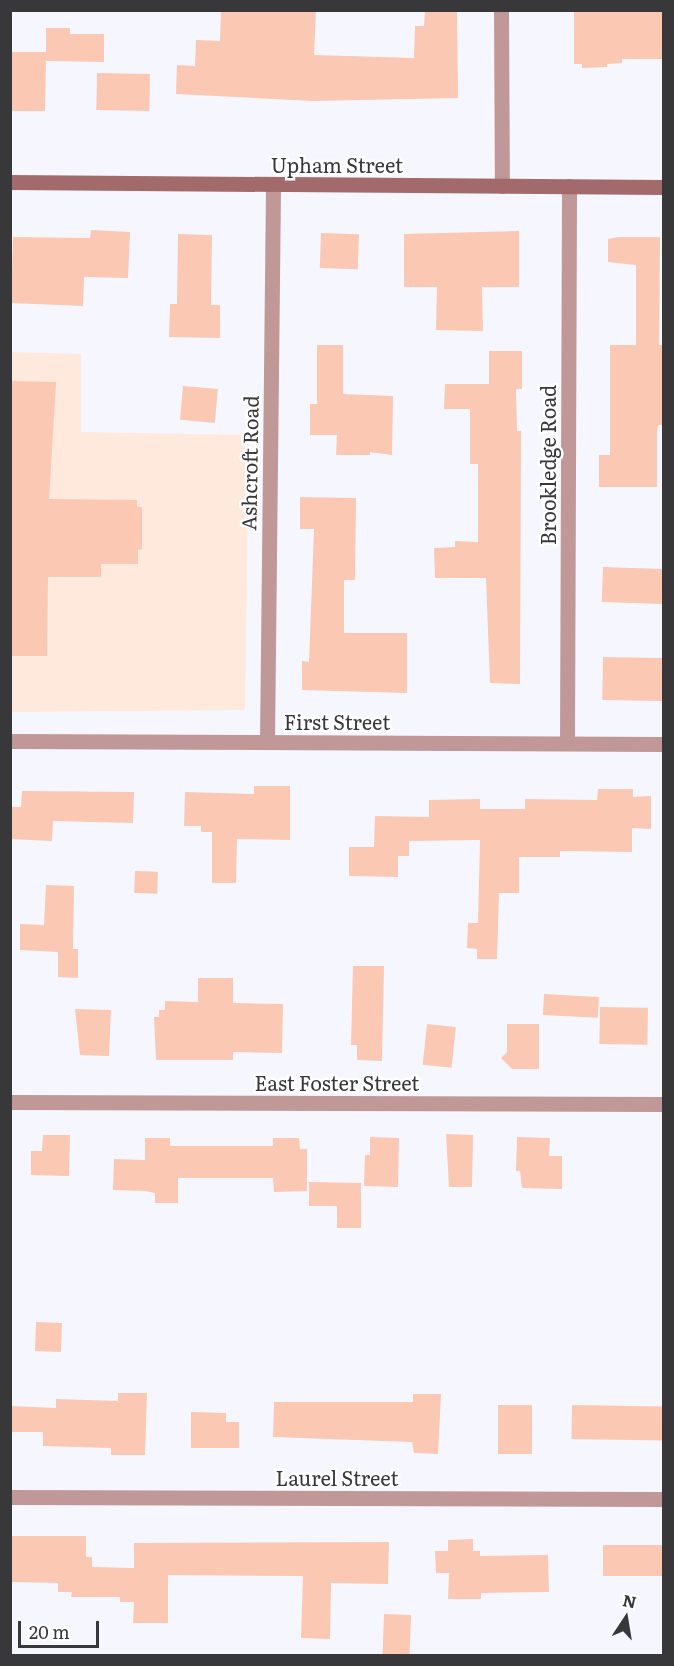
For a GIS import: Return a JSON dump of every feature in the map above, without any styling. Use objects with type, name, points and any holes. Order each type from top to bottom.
[{"type":"main road","name":"Upham Street","points":[[10,182],[663,187]]},
{"type":"street","points":[[501,10],[502,186]]},
{"type":"street","name":"Ashcroft Road","points":[[267,742],[273,184]]},
{"type":"street","name":"Brookledge Road","points":[[567,743],[569,186]]},
{"type":"street","name":"First Street","points":[[10,741],[663,744]]},
{"type":"street","name":"East Foster Street","points":[[10,1102],[663,1104]]},
{"type":"street","name":"Laurel Street","points":[[10,1497],[663,1499]]},
{"type":"shaded area","points":[[11,352],[81,354],[81,432],[249,435],[245,710],[11,712]]},
{"type":"building","points":[[221,10],[316,10],[314,55],[414,58],[415,26],[424,26],[425,10],[457,10],[458,98],[313,101],[176,94],[177,65],[195,66],[196,40],[220,41]]},
{"type":"building","points":[[574,10],[663,10],[663,59],[622,59],[622,63],[607,64],[607,67],[582,68],[582,64],[574,64]]},
{"type":"building","points":[[46,28],[70,28],[70,34],[104,34],[104,62],[46,61],[45,111],[10,111],[10,52],[46,52]]},
{"type":"building","points":[[97,73],[150,74],[149,111],[96,110]]},
{"type":"building","points":[[91,230],[130,232],[128,278],[84,277],[83,306],[11,303],[13,237],[90,238]]},
{"type":"building","points":[[519,231],[519,287],[482,287],[483,331],[436,330],[437,287],[404,287],[404,234]]},
{"type":"building","points":[[321,233],[359,234],[358,269],[320,268]]},
{"type":"building","points":[[178,234],[212,235],[211,305],[220,305],[220,338],[169,337],[170,304],[177,304]]},
{"type":"building","points":[[660,237],[659,345],[663,345],[663,425],[658,425],[657,433],[657,487],[599,487],[599,455],[610,455],[610,345],[636,345],[636,265],[608,262],[608,239]]},
{"type":"building","points":[[317,345],[343,345],[343,394],[393,396],[392,455],[370,452],[370,455],[336,455],[337,435],[310,435],[310,404],[317,404]]},
{"type":"building","points":[[489,351],[522,351],[522,389],[516,389],[517,431],[521,431],[520,684],[490,683],[486,578],[435,578],[434,548],[455,547],[455,541],[478,542],[478,464],[470,464],[470,409],[444,409],[445,384],[489,384]]},
{"type":"building","points":[[10,381],[56,382],[49,499],[137,500],[137,507],[142,507],[142,550],[138,549],[138,564],[101,564],[101,577],[48,577],[47,656],[10,656]]},
{"type":"building","points":[[183,386],[218,389],[215,423],[180,420]]},
{"type":"building","points":[[300,497],[356,498],[355,580],[344,580],[344,633],[407,633],[407,693],[302,690],[302,661],[309,662],[314,529],[300,529]]},
{"type":"building","points":[[603,567],[663,569],[662,604],[602,602]]},
{"type":"building","points":[[603,657],[663,658],[662,701],[602,700]]},
{"type":"building","points":[[254,786],[290,786],[290,840],[237,839],[236,883],[212,883],[212,832],[201,832],[201,826],[184,826],[185,792],[254,794]]},
{"type":"building","points":[[598,789],[633,789],[633,797],[651,796],[651,829],[632,828],[632,852],[560,851],[560,857],[519,857],[519,893],[499,893],[497,959],[477,959],[477,949],[467,948],[468,923],[478,923],[480,840],[409,841],[409,856],[398,856],[398,877],[349,876],[349,847],[374,847],[375,816],[429,817],[429,800],[480,799],[480,809],[525,809],[525,799],[597,800]]},
{"type":"building","points":[[22,791],[134,792],[133,823],[53,821],[52,841],[10,839],[10,807],[21,807]]},
{"type":"building","points":[[135,871],[158,872],[157,894],[134,893]]},
{"type":"building","points":[[46,885],[74,886],[73,949],[78,949],[78,978],[58,977],[58,952],[20,950],[20,924],[44,925]]},
{"type":"building","points":[[353,966],[384,966],[382,1061],[357,1060],[357,1045],[351,1045]]},
{"type":"building","points":[[198,978],[233,978],[233,1003],[283,1004],[282,1053],[233,1052],[233,1060],[156,1060],[154,1017],[159,1017],[159,1010],[165,1010],[165,1001],[198,1002]]},
{"type":"building","points":[[544,994],[599,997],[598,1018],[543,1015]]},
{"type":"building","points":[[600,1007],[648,1008],[647,1045],[599,1044]]},
{"type":"building","points":[[75,1009],[111,1010],[109,1056],[80,1055]]},
{"type":"building","points":[[427,1024],[456,1027],[452,1068],[423,1065]]},
{"type":"building","points":[[507,1024],[539,1024],[539,1069],[512,1069],[501,1058],[507,1052]]},
{"type":"building","points":[[446,1134],[473,1135],[472,1187],[449,1187]]},
{"type":"building","points":[[43,1135],[70,1135],[69,1176],[31,1175],[31,1151],[42,1151]]},
{"type":"building","points":[[370,1137],[399,1138],[398,1187],[364,1186],[365,1155],[370,1155]]},
{"type":"building","points":[[517,1137],[550,1138],[549,1156],[562,1156],[562,1189],[522,1188],[520,1171],[516,1171]]},
{"type":"building","points":[[145,1138],[170,1138],[170,1146],[273,1146],[273,1138],[299,1138],[300,1149],[307,1149],[307,1191],[274,1192],[273,1178],[178,1178],[178,1203],[155,1203],[155,1193],[145,1191],[113,1190],[114,1159],[145,1160]]},
{"type":"building","points":[[309,1182],[361,1183],[361,1228],[337,1228],[337,1206],[309,1206]]},
{"type":"building","points":[[36,1322],[62,1323],[61,1352],[35,1351]]},
{"type":"building","points":[[118,1393],[147,1393],[145,1455],[111,1455],[111,1448],[43,1446],[43,1432],[10,1432],[10,1406],[56,1408],[56,1399],[118,1401]]},
{"type":"building","points":[[413,1394],[441,1394],[438,1454],[414,1453],[412,1442],[273,1437],[274,1402],[413,1402]]},
{"type":"building","points":[[498,1405],[532,1405],[532,1454],[498,1454]]},
{"type":"building","points":[[572,1405],[663,1407],[662,1441],[571,1439]]},
{"type":"building","points":[[191,1412],[226,1413],[226,1422],[239,1422],[239,1448],[191,1448]]},
{"type":"building","points":[[10,1536],[86,1536],[86,1557],[92,1557],[92,1567],[134,1568],[134,1543],[389,1542],[388,1584],[331,1583],[330,1639],[301,1638],[303,1576],[168,1575],[168,1623],[133,1623],[134,1602],[120,1602],[120,1597],[71,1597],[72,1592],[58,1592],[58,1583],[10,1582]]},
{"type":"building","points":[[473,1539],[473,1551],[480,1551],[480,1556],[548,1555],[549,1592],[481,1593],[481,1599],[448,1599],[449,1573],[436,1573],[435,1551],[448,1551],[448,1540]]},
{"type":"building","points":[[603,1545],[663,1545],[663,1576],[603,1576]]},
{"type":"building","points":[[384,1614],[411,1615],[410,1656],[383,1656]]}]
